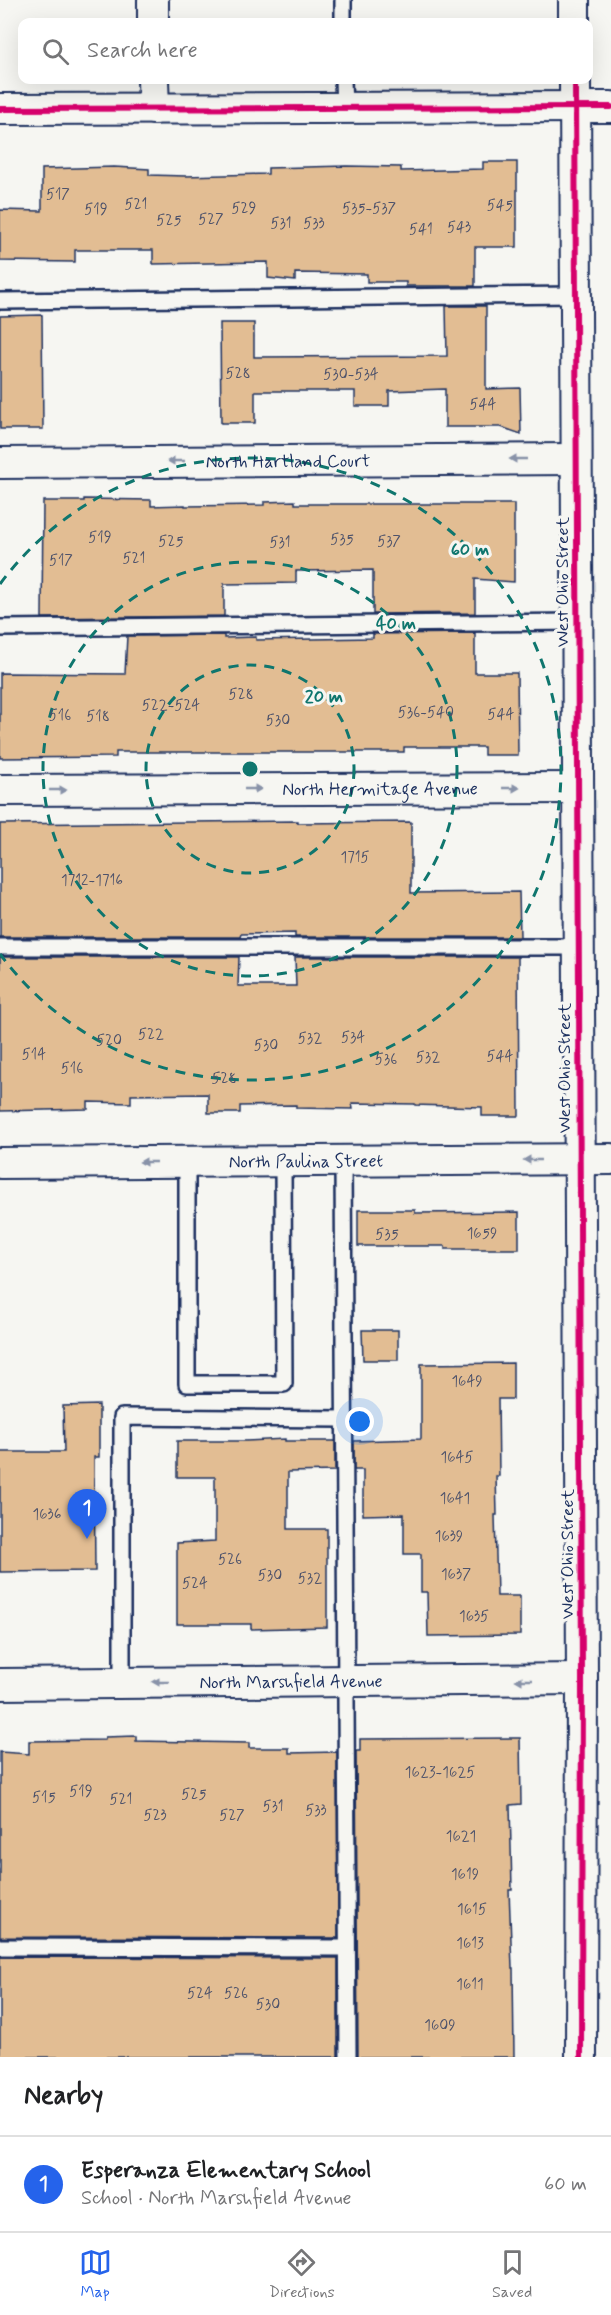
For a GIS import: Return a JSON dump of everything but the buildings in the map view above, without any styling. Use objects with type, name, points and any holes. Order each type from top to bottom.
[{"type":"street","points":[[153,0],[153,18]]},
{"type":"street","points":[[574,0],[574,18]]},
{"type":"street","points":[[153,84],[154,109]]},
{"type":"street","points":[[0,110],[154,109],[344,94],[575,93],[611,107]]},
{"type":"street","name":"West Ohio Street","points":[[575,93],[582,1679],[581,2057]]},
{"type":"street","name":"North Hartland Court","points":[[0,463],[576,459]]},
{"type":"street","name":"North Hermitage Avenue","points":[[0,790],[578,788]]},
{"type":"street","name":"North Paulina Street","points":[[0,1162],[611,1159]]},
{"type":"street","name":"North Marshfield Avenue","points":[[0,1684],[582,1679]]},
{"type":"lane","points":[[343,0],[343,18]]},
{"type":"lane","points":[[0,301],[575,295]]},
{"type":"lane","points":[[0,628],[577,622]]},
{"type":"lane","points":[[0,947],[579,947]]},
{"type":"lane","points":[[187,1162],[187,1384],[284,1384],[283,1161]]},
{"type":"lane","points":[[343,1161],[348,2057]]},
{"type":"lane","points":[[122,1683],[122,1417],[344,1419]]},
{"type":"lane","points":[[0,1947],[346,1948]]},
{"type":"cycle path","points":[[575,84],[582,1679],[581,2057]]},
{"type":"cycle path","points":[[0,109],[611,107]]},
{"type":"place","name":"Esperanza Elementary School","points":[[87,1539]]}]
